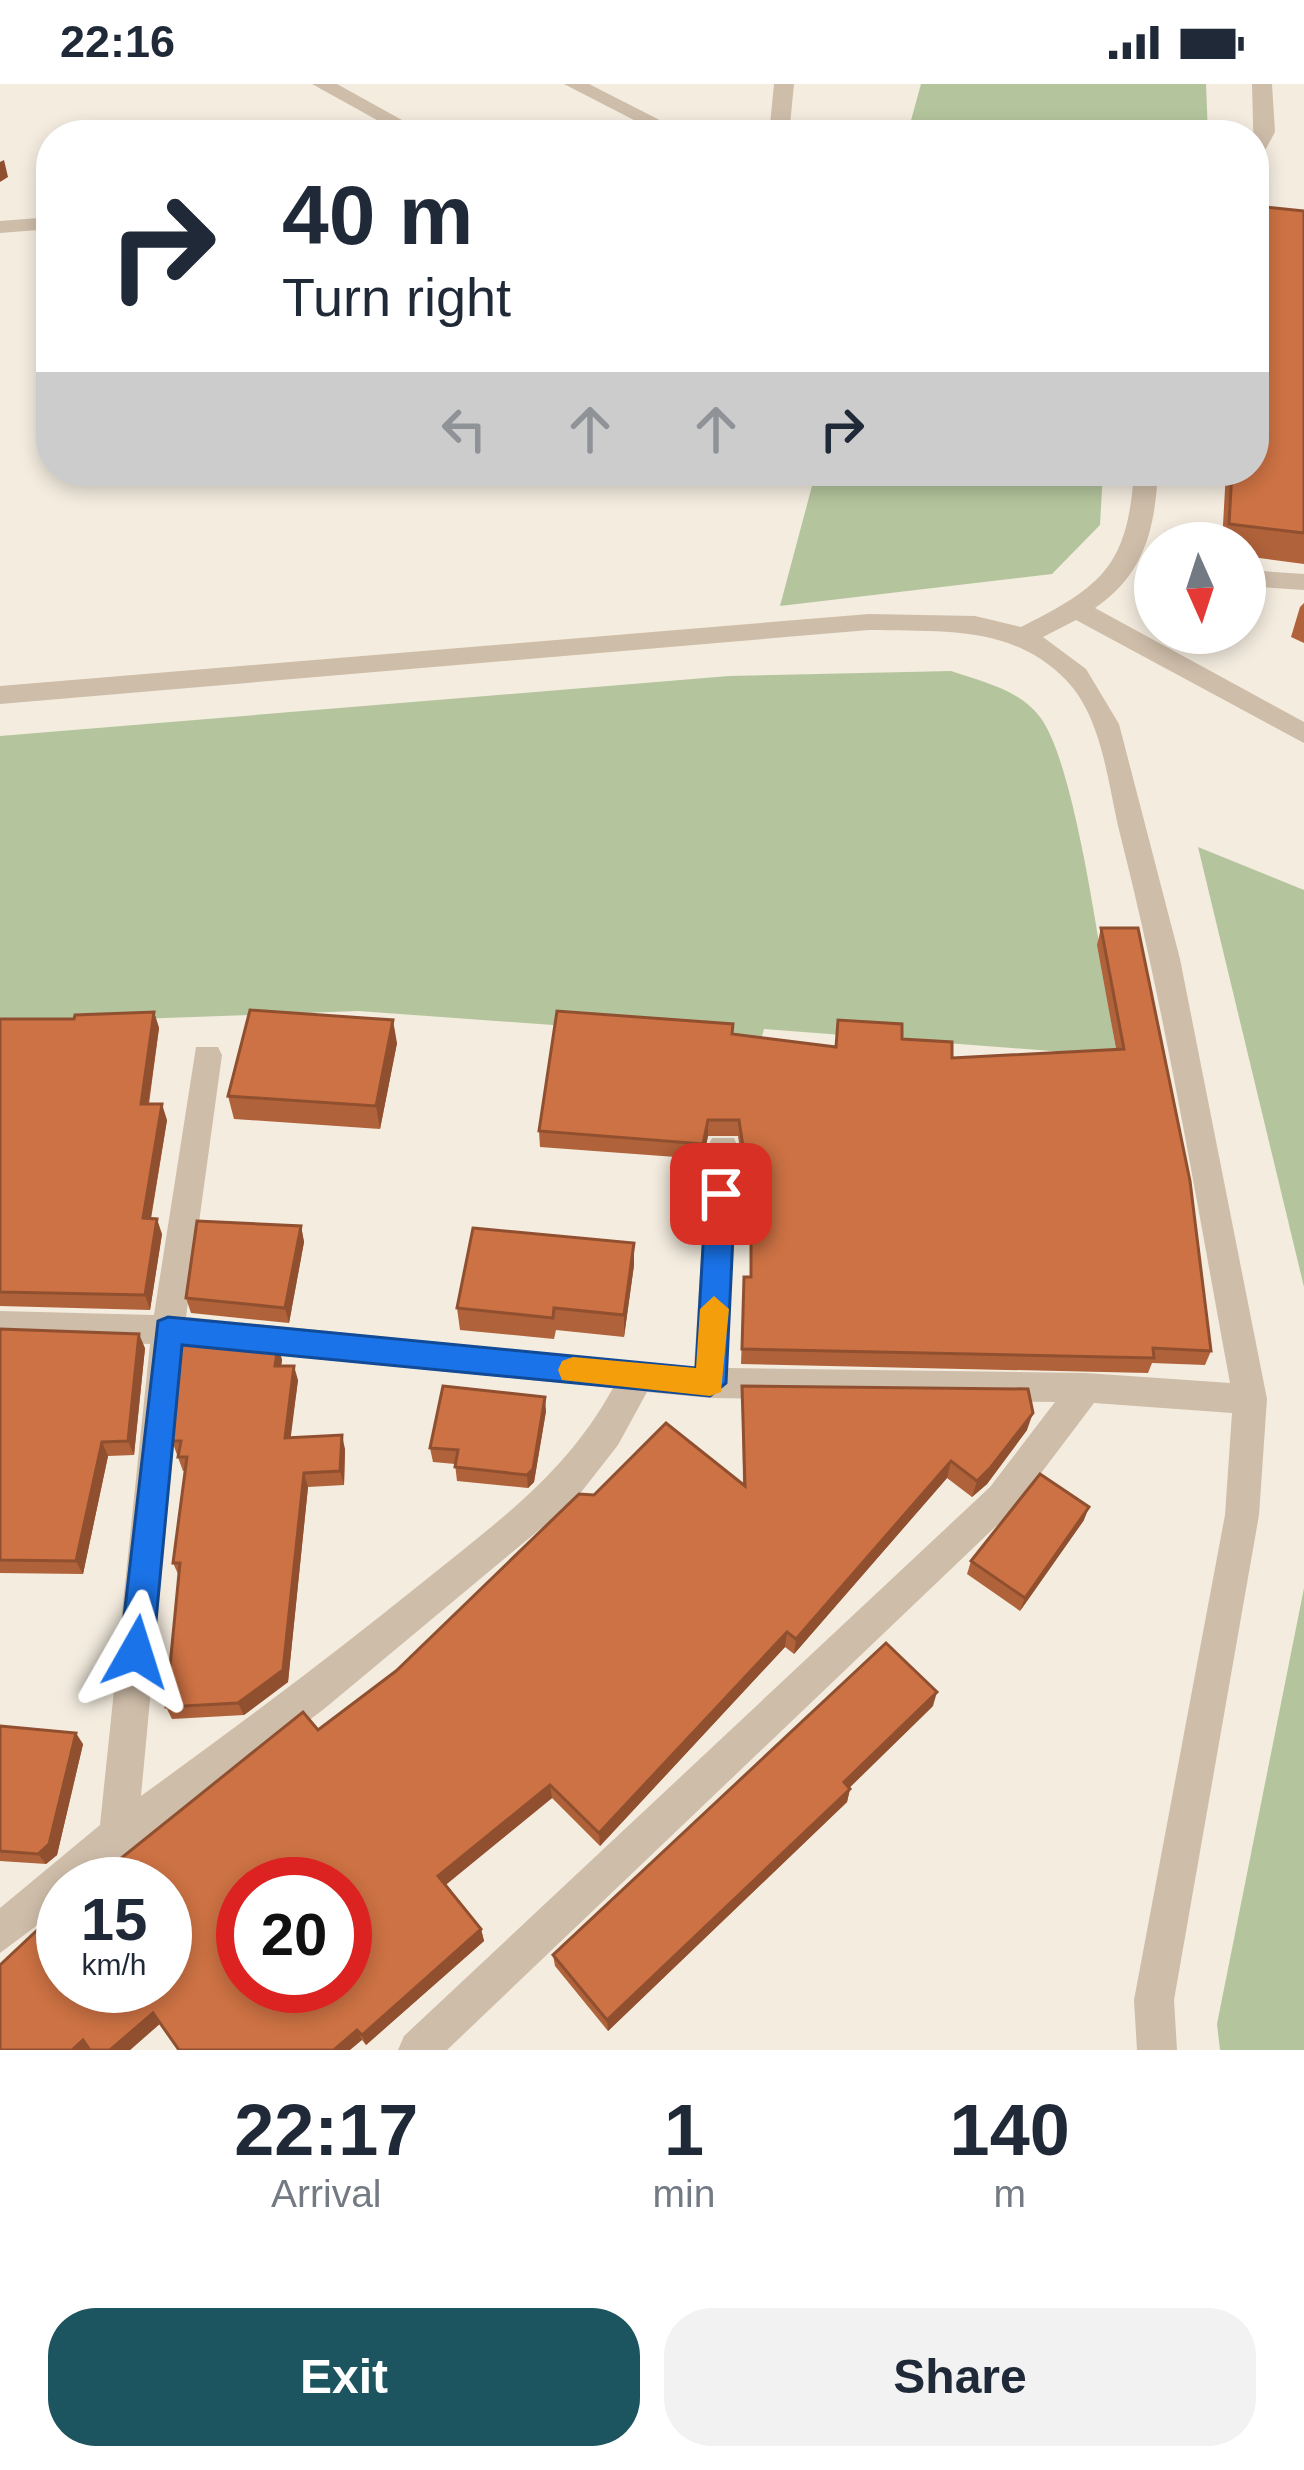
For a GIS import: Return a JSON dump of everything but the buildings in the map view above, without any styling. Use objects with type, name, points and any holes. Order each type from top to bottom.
[{"type":"street","points":[[322,84],[390,120]]},
{"type":"street","points":[[574,84],[648,120]]},
{"type":"street","points":[[780,120],[784,84]]},
{"type":"street","points":[[1262,84],[1264,120]]},
{"type":"street","points":[[0,227],[36,224]]},
{"type":"street","points":[[1024,636],[1078,610],[1121,580],[1140,538],[1145,486]]},
{"type":"street","points":[[1121,580],[1134,579]]},
{"type":"street","points":[[1266,579],[1304,582]]},
{"type":"street","points":[[1078,610],[1304,734]]},
{"type":"street","points":[[0,695],[869,622],[975,624],[1024,636],[1077,675],[1106,724],[1166,958],[1250,1400],[1241,1515],[1154,2000],[1157,2050]]},
{"type":"street","points":[[118,1835],[168,1330],[207,1055]]},
{"type":"street","points":[[710,1383],[723,1147]]},
{"type":"street","points":[[0,1325],[168,1330],[710,1383],[1086,1388],[1250,1400]]},
{"type":"street","points":[[0,1933],[118,1835],[311,1696],[563,1490],[606,1434],[637,1377]]},
{"type":"street","points":[[418,2050],[1002,1498],[1086,1388]]},
{"type":"green space","points":[[921,84],[1206,84],[1207,120],[911,120]]},
{"type":"green space","points":[[812,486],[1102,486],[1100,525],[1052,574],[780,606]]},
{"type":"green space","points":[[951,671],[1022,700],[1040,717],[1054,743],[1078,827],[1117,1056],[764,1029],[761,1040],[358,1011],[0,1024],[0,736],[729,676]]},
{"type":"green space","points":[[1198,847],[1304,890],[1304,1287]]},
{"type":"green space","points":[[1304,1588],[1304,2050],[1220,2050],[1217,2024]]},
{"type":"slow traffic","points":[[573,1370],[710,1383],[714,1309]]},
{"type":"route","points":[[136,1652],[168,1330],[710,1383],[721,1194]]}]
